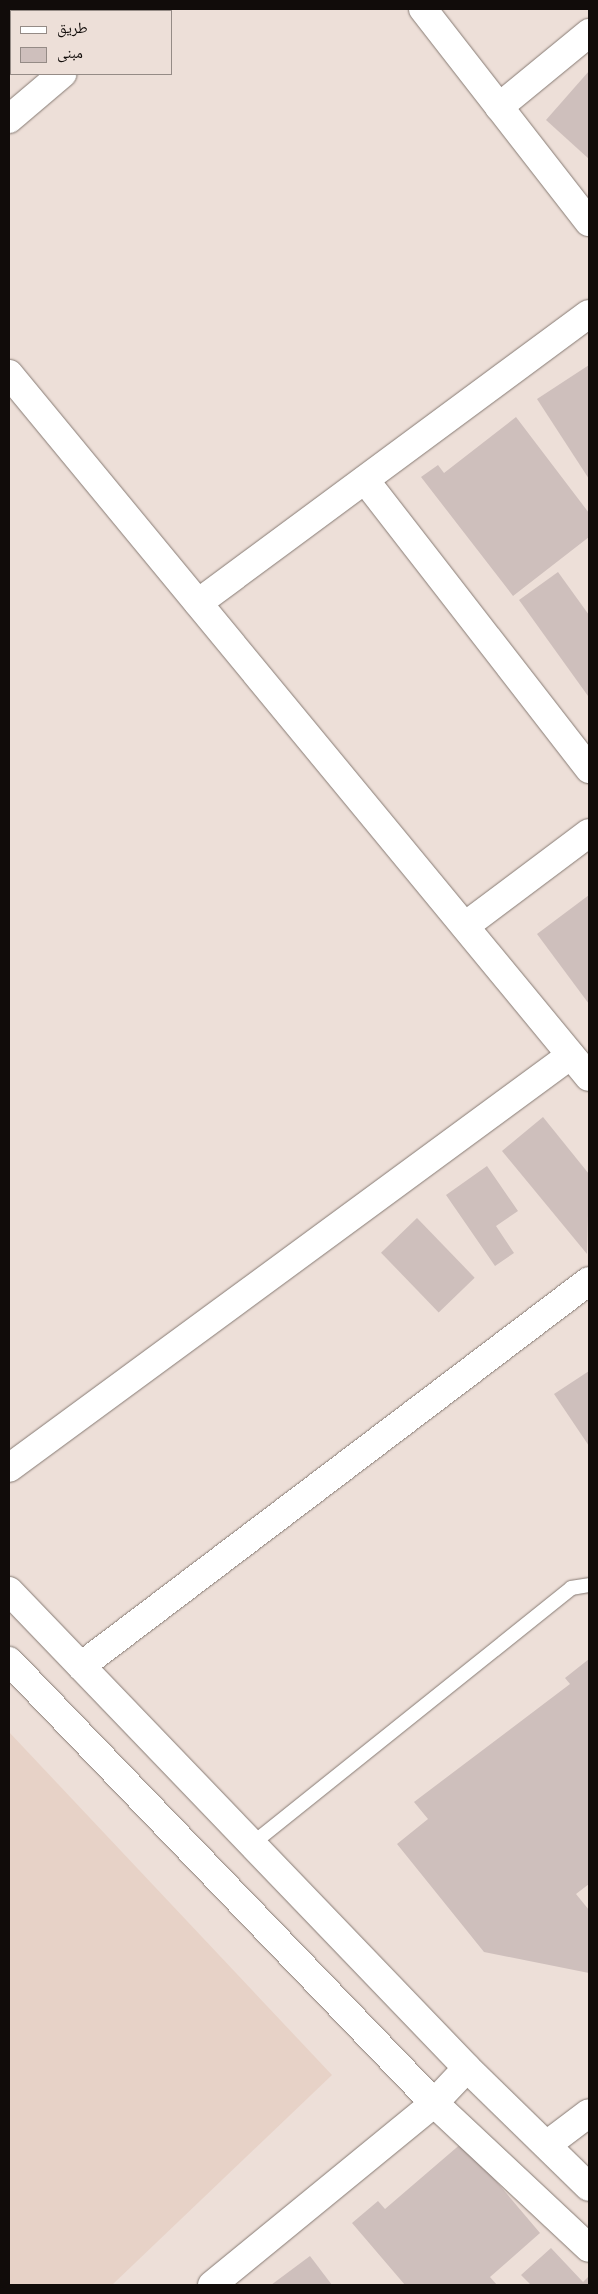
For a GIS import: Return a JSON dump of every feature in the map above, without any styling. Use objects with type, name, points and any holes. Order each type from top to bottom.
[{"type":"street","points":[[423,9],[589,222]]},
{"type":"street","points":[[499,107],[589,33]]},
{"type":"street","points":[[9,120],[61,75]]},
{"type":"street","points":[[198,603],[589,314]]},
{"type":"street","points":[[14,391],[198,603],[589,1077]]},
{"type":"street","points":[[366,480],[589,769]]},
{"type":"street","points":[[465,926],[589,833]]},
{"type":"street","points":[[9,1468],[571,1055]]},
{"type":"street","points":[[81,1666],[589,1281]]},
{"type":"street","points":[[9,1591],[468,2068],[548,2144],[589,2187]]},
{"type":"street","points":[[9,1661],[434,2103],[589,2248]]},
{"type":"street","points":[[212,2285],[434,2103],[468,2068]]},
{"type":"street","points":[[548,2144],[589,2113]]},
{"type":"lane","points":[[252,1844],[572,1588],[589,1585]]},
{"type":"shaded area","points":[[9,1732],[332,2075],[112,2285],[9,2285]]},
{"type":"building","points":[[589,71],[589,159],[546,120]]},
{"type":"building","points":[[589,365],[589,479],[537,399]]},
{"type":"building","points":[[516,417],[589,513],[589,537],[513,596],[421,477],[438,465],[444,473]]},
{"type":"building","points":[[558,572],[589,615],[588,696],[519,600]]},
{"type":"building","points":[[589,895],[589,1004],[537,934]]},
{"type":"building","points":[[543,1117],[589,1174],[587,1254],[502,1151]]},
{"type":"building","points":[[487,1166],[518,1211],[496,1226],[514,1253],[495,1266],[446,1195]]},
{"type":"building","points":[[417,1218],[475,1278],[439,1312],[381,1253]]},
{"type":"building","points":[[589,1371],[589,1446],[554,1394]]},
{"type":"building","points":[[589,1659],[589,1884],[576,1894],[589,1910],[589,1973],[484,1952],[397,1844],[428,1819],[414,1802],[570,1684],[565,1678]]},
{"type":"building","points":[[463,2142],[540,2233],[490,2277],[497,2285],[405,2285],[352,2223],[378,2201],[385,2209]]},
{"type":"building","points":[[551,2248],[583,2282],[589,2276],[589,2285],[531,2285],[521,2275]]},
{"type":"building","points":[[310,2256],[332,2285],[271,2285]]}]
